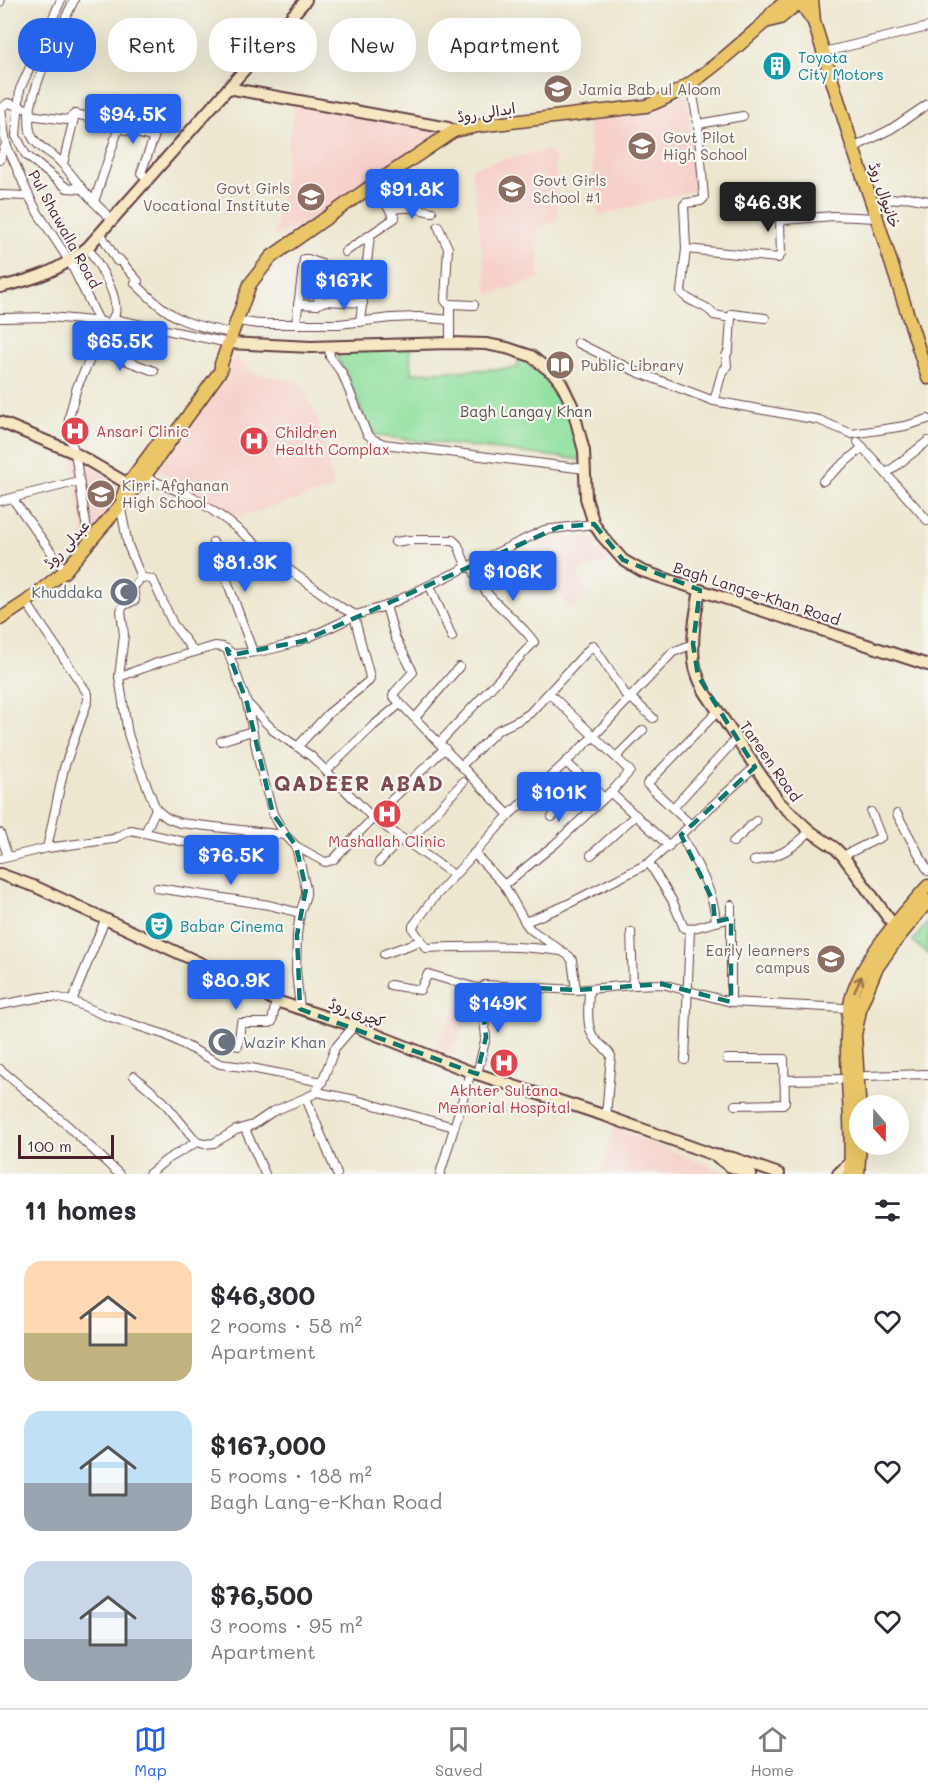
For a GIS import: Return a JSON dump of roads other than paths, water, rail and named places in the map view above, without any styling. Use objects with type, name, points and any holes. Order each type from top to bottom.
[{"type":"main road","points":[[765,22],[777,0]]},
{"type":"main road","points":[[765,22],[772,12],[787,0]]},
{"type":"main road","points":[[765,22],[780,18],[802,0]]},
{"type":"main road","name":"خانیوال روڈ","points":[[802,0],[814,22],[928,378]]},
{"type":"main road","name":"خانیوال روڈ","points":[[812,0],[814,22]]},
{"type":"main road","name":"ابدالی روڈ","points":[[221,364],[250,284],[271,257],[373,185],[454,132],[478,126],[657,103],[691,84],[765,22]]},
{"type":"main road","name":"عبدلی روڈ","points":[[0,620],[65,571],[121,504],[139,475],[221,364]]},
{"type":"main road","points":[[852,1095],[846,1038],[852,998],[865,968],[894,923],[928,886]]},
{"type":"main road","points":[[859,1095],[855,1035],[861,1005],[876,969],[894,942],[928,901]]},
{"type":"main road","points":[[848,1170],[854,1155]]},
{"type":"main road","points":[[858,1155],[858,1174]]},
{"type":"street","points":[[61,0],[20,89],[16,136],[26,155],[67,188],[82,189]]},
{"type":"street","points":[[74,0],[40,76],[30,113],[31,136],[63,164],[82,189],[113,221]]},
{"type":"street","points":[[0,287],[31,280],[70,262],[88,247],[306,0]]},
{"type":"street","points":[[824,52],[928,27]]},
{"type":"street","points":[[691,84],[698,124],[704,198],[701,201],[684,205],[687,249],[683,295],[710,309],[714,315],[731,318]]},
{"type":"street","points":[[228,88],[448,128],[454,132]]},
{"type":"street","name":"Pul Shawalla Road","points":[[19,106],[8,104],[1,108],[6,144],[29,196],[70,262],[100,323]]},
{"type":"street","points":[[853,148],[891,129],[928,104]]},
{"type":"street","points":[[19,106],[30,113],[68,120],[75,114]]},
{"type":"street","points":[[75,114],[120,124],[94,202]]},
{"type":"street","points":[[63,164],[75,114]]},
{"type":"street","points":[[698,124],[743,116]]},
{"type":"street","points":[[118,128],[154,138]]},
{"type":"street","points":[[149,180],[141,173],[157,129]]},
{"type":"street","points":[[0,160],[6,144]]},
{"type":"street","points":[[345,252],[394,219],[391,210],[373,185]]},
{"type":"street","points":[[0,195],[29,196]]},
{"type":"street","points":[[872,203],[907,197],[928,201]]},
{"type":"street","points":[[391,210],[411,207],[432,212]]},
{"type":"street","points":[[687,249],[778,258],[781,254],[780,223],[784,220],[833,216],[877,218]]},
{"type":"street","points":[[438,226],[448,248],[445,300],[450,304],[474,305]]},
{"type":"street","points":[[101,234],[117,261],[119,259],[138,281],[135,283],[161,308],[180,319],[205,328],[302,347],[329,346],[450,343],[486,344],[507,348],[531,357],[548,368],[561,383],[572,405],[584,451],[585,469],[384,444],[374,440],[367,434],[342,373],[330,357],[329,346]]},
{"type":"street","points":[[360,322],[370,236]]},
{"type":"street","points":[[88,247],[106,279],[117,307],[77,387],[69,417],[69,436],[75,453],[89,543]]},
{"type":"street","points":[[296,323],[304,259],[340,271]]},
{"type":"street","points":[[317,304],[321,289],[352,292]]},
{"type":"street","points":[[298,304],[317,304],[325,301],[363,303]]},
{"type":"street","points":[[450,304],[450,343]]},
{"type":"street","points":[[714,401],[722,372],[728,366],[726,356],[729,349],[732,314],[765,318]]},
{"type":"street","points":[[0,318],[50,317],[100,323],[112,320],[233,332],[259,324],[339,324],[391,318],[450,320]]},
{"type":"street","points":[[578,344],[637,372],[714,401],[819,420],[852,434],[905,426],[928,419]]},
{"type":"street","points":[[95,349],[154,371]]},
{"type":"street","points":[[0,422],[75,453],[131,487]]},
{"type":"street","points":[[887,473],[928,441]]},
{"type":"street","points":[[823,481],[860,445],[928,521]]},
{"type":"street","name":"Bagh Lang-e-Khan Road","points":[[585,469],[586,498],[594,524],[610,547],[623,560],[642,571],[928,665]]},
{"type":"street","points":[[139,475],[193,497],[229,522],[273,558],[355,616],[370,679],[329,712],[298,746]]},
{"type":"street","points":[[0,501],[79,481]]},
{"type":"street","points":[[12,498],[65,571]]},
{"type":"street","points":[[121,504],[128,544],[141,577]]},
{"type":"street","points":[[119,677],[215,646],[227,649],[233,654],[292,645],[355,616],[386,606],[430,586],[544,530],[594,524]]},
{"type":"street","points":[[227,649],[247,703],[273,814],[285,836],[296,846],[323,861],[330,862],[442,746],[534,642],[479,585],[458,545],[453,540],[395,542]]},
{"type":"street","points":[[213,543],[253,652]]},
{"type":"street","points":[[141,577],[153,580],[173,624],[194,652]]},
{"type":"street","points":[[141,577],[133,588],[135,600],[121,609],[124,635],[119,677],[128,734],[156,809],[166,818],[180,823],[285,836]]},
{"type":"street","points":[[430,586],[452,637]]},
{"type":"street","name":"Tareen Road","points":[[699,590],[693,644],[694,661],[705,692],[779,802],[810,831],[843,856],[889,919]]},
{"type":"street","points":[[26,602],[88,694],[88,700],[64,768],[47,848]]},
{"type":"street","points":[[386,606],[395,637],[413,672],[393,693],[393,696],[509,815]]},
{"type":"street","points":[[423,944],[413,926],[454,875],[509,815],[631,699],[673,652],[693,644]]},
{"type":"street","points":[[462,765],[498,730],[526,717],[594,645],[631,699],[653,718]]},
{"type":"street","points":[[415,718],[459,667]]},
{"type":"street","points":[[504,885],[555,844],[630,771],[549,693]]},
{"type":"street","points":[[247,703],[274,731],[311,756],[373,818],[454,875]]},
{"type":"street","points":[[326,771],[373,726],[400,704]]},
{"type":"street","points":[[692,826],[648,783],[718,711]]},
{"type":"street","points":[[616,757],[643,730]]},
{"type":"street","points":[[221,741],[252,731]]},
{"type":"street","points":[[673,808],[736,739]]},
{"type":"street","points":[[566,762],[636,815],[669,846]]},
{"type":"street","points":[[525,922],[564,906],[649,863],[754,767]]},
{"type":"street","points":[[554,774],[590,811]]},
{"type":"street","points":[[379,862],[405,841],[463,782]]},
{"type":"street","points":[[552,817],[574,795]]},
{"type":"street","points":[[145,833],[156,809]]},
{"type":"street","points":[[843,856],[881,837],[871,812]]},
{"type":"street","points":[[897,814],[928,871]]},
{"type":"street","points":[[591,855],[636,815]]},
{"type":"street","points":[[733,842],[756,820]]},
{"type":"street","points":[[0,833],[4,858],[47,848],[113,839],[128,831],[202,846]]},
{"type":"street","points":[[754,861],[786,852],[810,831]]},
{"type":"street","points":[[681,835],[706,884],[715,907],[716,922]]},
{"type":"street","points":[[296,846],[306,889],[297,935],[296,970],[300,1009]]},
{"type":"street","points":[[474,853],[504,885],[530,929],[572,960],[576,990]]},
{"type":"street","points":[[649,863],[672,900],[683,927],[690,929],[731,918]]},
{"type":"street","name":"کچری روڈ","points":[[0,874],[36,887],[213,969],[276,1001],[354,1026],[474,1073],[606,1116],[714,1155],[733,1158],[779,1174]]},
{"type":"street","points":[[157,888],[269,905],[300,913]]},
{"type":"street","points":[[731,905],[731,1002]]},
{"type":"street","points":[[72,1001],[105,920]]},
{"type":"street","points":[[684,1060],[690,929]]},
{"type":"street","points":[[631,932],[633,985]]},
{"type":"street","points":[[384,954],[423,944],[526,947],[561,951]]},
{"type":"street","points":[[390,985],[420,990],[428,974],[480,989],[485,986],[576,990],[662,984],[731,1002],[844,1008]]},
{"type":"street","points":[[440,1174],[486,1037],[480,989]]},
{"type":"street","points":[[589,989],[591,1032],[611,1056],[606,1116]]},
{"type":"street","points":[[0,1005],[42,997],[72,1001],[166,1035],[220,1064],[322,1082]]},
{"type":"street","points":[[238,1046],[241,1023],[272,1022],[276,1001]]},
{"type":"street","points":[[134,1076],[163,1101],[197,1142],[214,1143],[236,1130],[253,1125],[272,1112],[317,1092],[335,1048],[354,1026]]},
{"type":"street","points":[[727,1059],[784,1059],[783,1104],[735,1106]]},
{"type":"street","points":[[0,1069],[67,1125],[119,1174]]},
{"type":"street","points":[[866,1076],[928,1074]]},
{"type":"street","points":[[784,1080],[844,1079]]},
{"type":"street","points":[[317,1092],[356,1100],[454,1127]]},
{"type":"street","points":[[306,1098],[337,1174]]},
{"type":"street","points":[[245,1129],[265,1174]]},
{"type":"street","points":[[149,1174],[166,1160],[197,1142]]},
{"type":"street","name":"کچری روڈ","points":[[714,1155],[729,1166],[751,1174]]},
{"type":"street","points":[[838,1174],[848,1170]]},
{"type":"place","name":"Toyota City Motors","points":[[777,66]]},
{"type":"place","name":"Jamia Bab ul Aloom","points":[[558,89]]},
{"type":"place","name":"Govt Pilot High School","points":[[642,146]]},
{"type":"place","name":"Govt Girls School #1","points":[[512,189]]},
{"type":"place","name":"Govt Girls Vocational Institute","points":[[311,197]]},
{"type":"place","name":"Public Library","points":[[560,365]]},
{"type":"place","name":"Ansari Clinic","points":[[75,431]]},
{"type":"place","name":"Children Health Complax","points":[[254,441]]},
{"type":"place","name":"Kirri Afghanan High School","points":[[101,494]]},
{"type":"place","name":"Khuddaka","points":[[124,592]]},
{"type":"place","name":"Mashallah Clinic","points":[[387,814]]},
{"type":"place","name":"Babar Cinema","points":[[159,926]]},
{"type":"place","name":"Early learners campus","points":[[831,959]]},
{"type":"place","name":"Wazir Khan","points":[[222,1042]]},
{"type":"place","name":"Akhter Sultana Memorial Hospital","points":[[504,1063]]},
{"type":"district","name":"QADEER ABAD","points":[[359,782]]},
{"type":"park label","name":"Bagh Langay Khan","points":[[526,411]]}]
